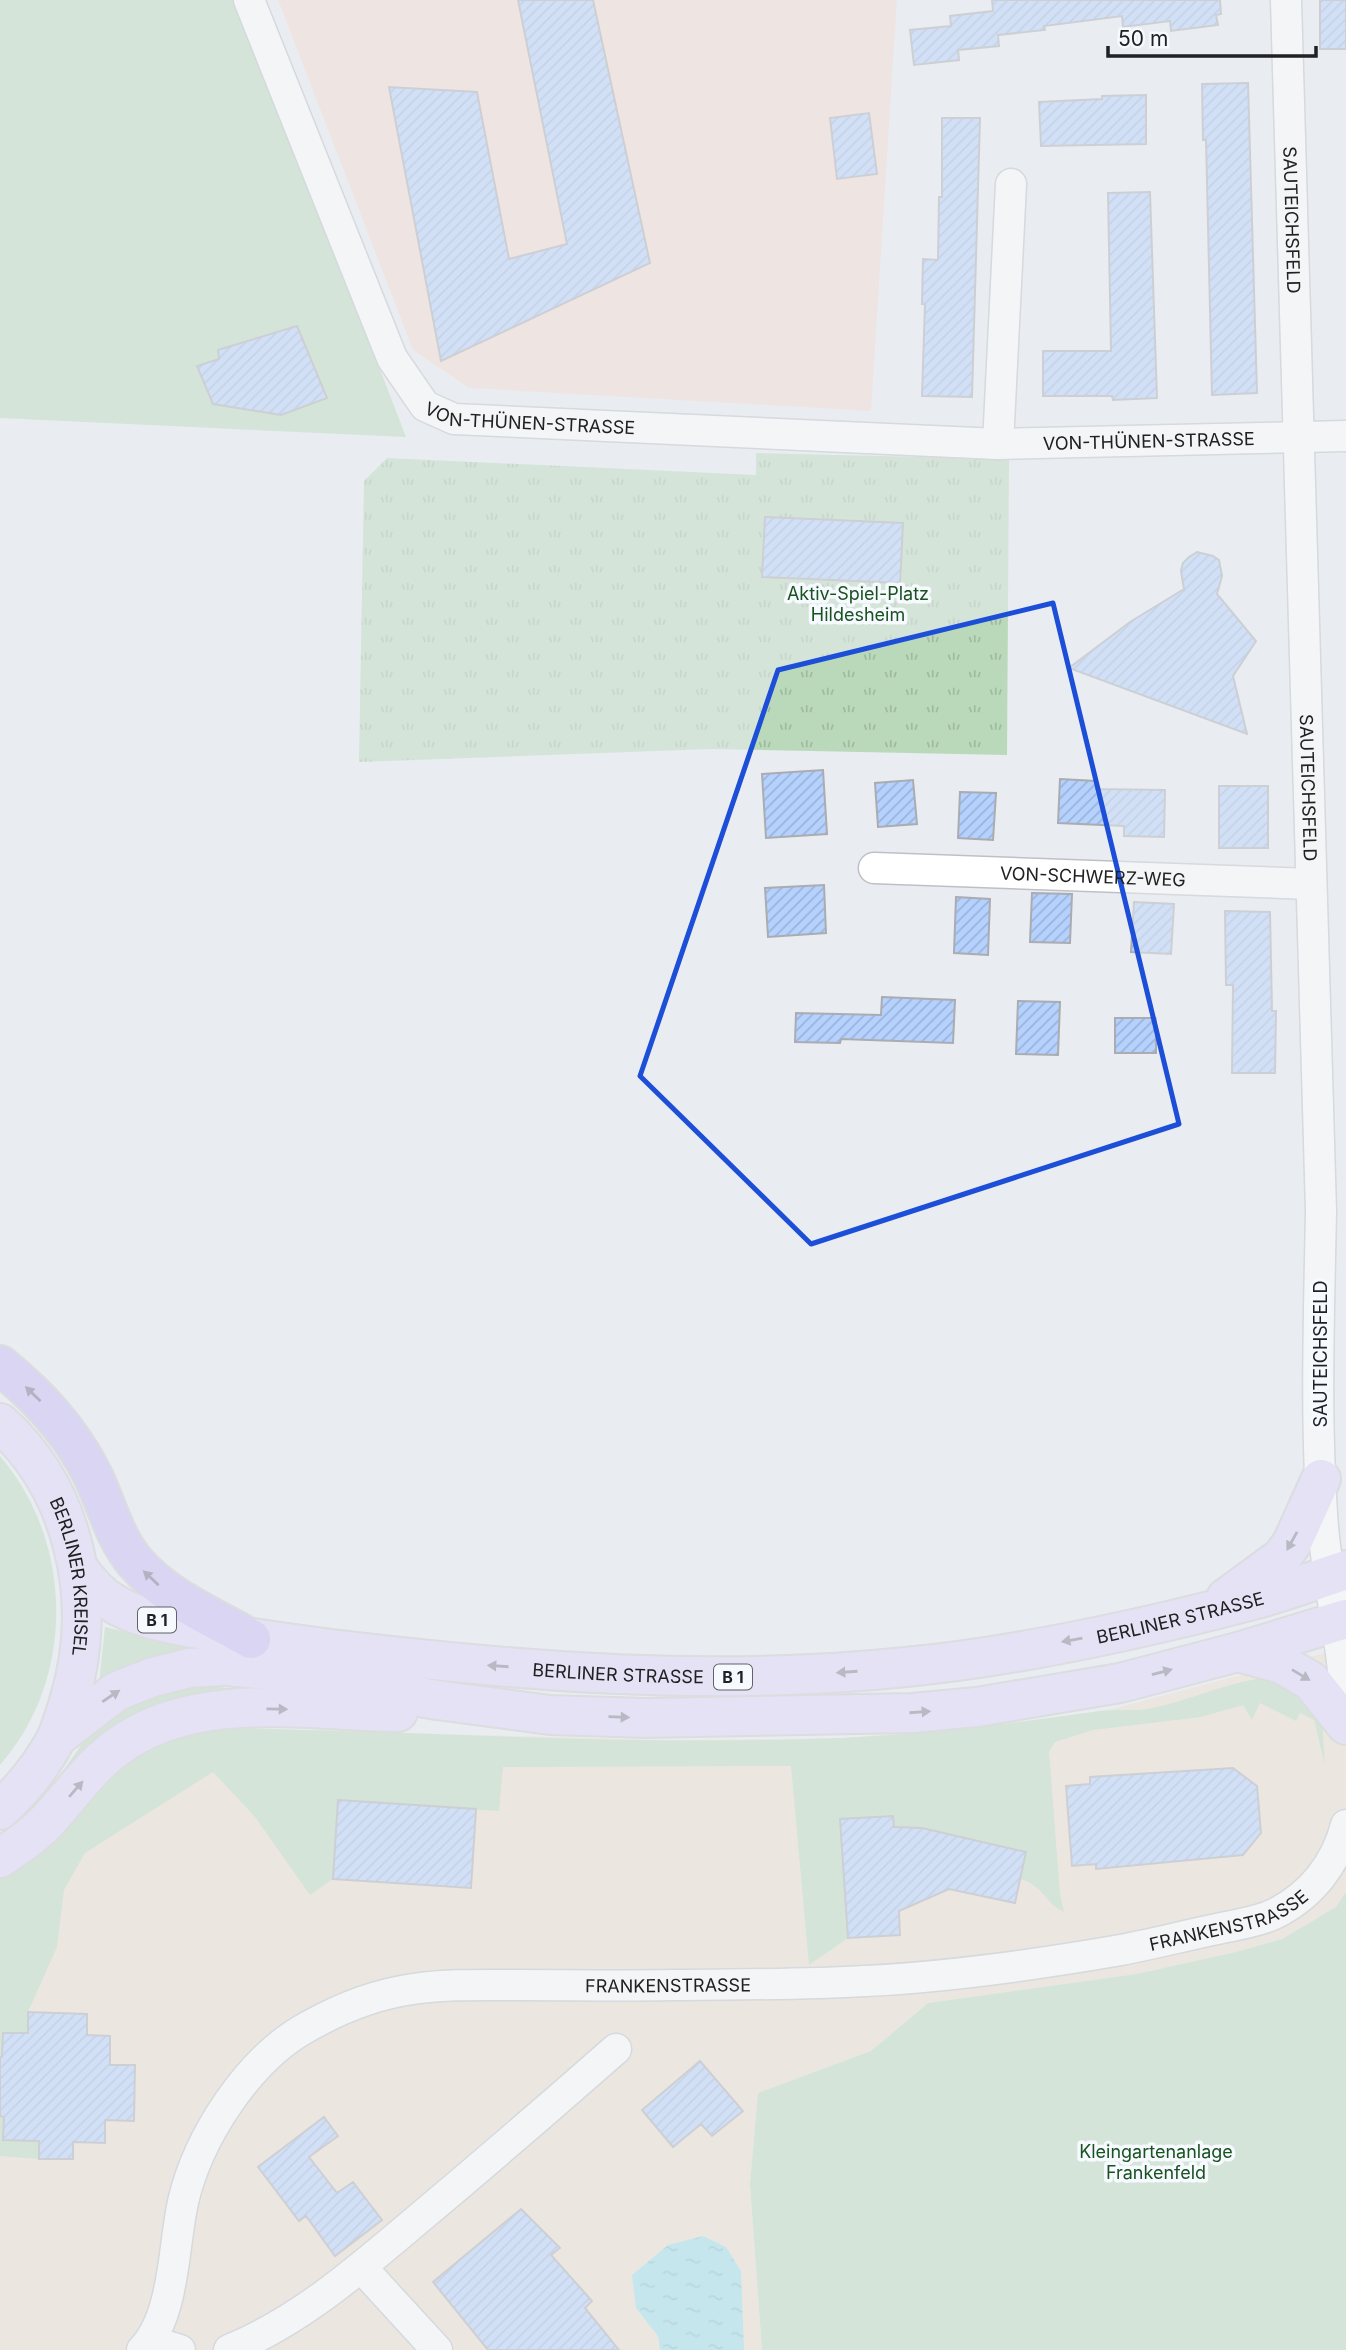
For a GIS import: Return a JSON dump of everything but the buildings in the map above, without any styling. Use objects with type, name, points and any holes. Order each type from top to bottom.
[{"type":"highway","points":[[0,1366],[41,1402],[63,1426],[94,1478],[120,1541],[150,1578],[172,1596],[251,1639]]},
{"type":"main road","name":"BERLINER KREISEL","points":[[0,1423],[27,1453],[63,1513],[78,1568],[83,1608],[77,1674],[57,1737],[30,1778],[0,1810]]},
{"type":"main road","points":[[1211,1610],[1282,1557],[1292,1543],[1321,1479]]},
{"type":"main road","name":"BERLINER STRASSE","points":[[78,1568],[108,1601],[127,1610],[181,1626],[251,1639],[395,1657],[642,1676],[744,1676],[908,1667],[1091,1637],[1256,1600],[1338,1572]]},
{"type":"main road","points":[[0,1858],[50,1819],[115,1748],[168,1719],[199,1712],[239,1708],[646,1718],[913,1713],[977,1707],[1121,1683],[1341,1621]]},
{"type":"main road","points":[[1238,1652],[1282,1664],[1311,1681],[1346,1725]]},
{"type":"main road","points":[[57,1737],[117,1691],[153,1677],[189,1668],[226,1666],[268,1670],[437,1700],[550,1715]]},
{"type":"street","name":"VON-THÜNEN-STRASSE","points":[[249,0],[392,358],[425,406],[454,419],[998,444],[1346,436]]},
{"type":"street","name":"SAUTEICHSFELD","points":[[1286,0],[1321,1211],[1317,1370],[1321,1479],[1335,1528],[1338,1572]]},
{"type":"street","points":[[998,444],[1011,184]]},
{"type":"street","name":"VON-SCHWERZ-WEG","points":[[874,869],[1311,884]]},
{"type":"street","points":[[1338,1572],[1346,1703]]},
{"type":"street","name":"FRANKENSTRASSE","points":[[180,2350],[146,2346],[165,2308],[184,2201],[196,2161],[222,2113],[256,2069],[305,2028],[335,2013],[386,1993],[449,1985],[769,1985],[866,1981],[988,1969],[1132,1948],[1272,1915],[1308,1892],[1335,1858],[1346,1825]]},
{"type":"street","points":[[229,2350],[257,2338],[305,2309],[361,2267],[520,2134],[616,2049]]},
{"type":"street","points":[[361,2267],[436,2350]]},
{"type":"highlighted area","points":[[1053,603],[1179,1124],[811,1244],[640,1076],[778,670]]},
{"type":"shaded area","points":[[278,0],[897,0],[871,411],[469,388],[413,350]]},
{"type":"shaded area","points":[[1340,1649],[1346,1703],[1346,1892],[1336,1907],[1282,1939],[1240,1951],[1137,1974],[928,2003],[871,2051],[758,2093],[750,2184],[762,2350],[0,2350],[0,1878],[228,1728],[667,1740],[842,1738],[996,1726],[1108,1710]]},
{"type":"green space","points":[[0,0],[238,0],[406,437],[0,418]]},
{"type":"green space","name":"Aktiv-Spiel-Platz Hildesheim","points":[[756,453],[1009,459],[1007,755],[710,749],[359,762],[364,481],[387,458],[756,475]]},
{"type":"green space","points":[[0,1456],[24,1490],[42,1528],[53,1569],[56,1610],[53,1652],[42,1693],[25,1731],[0,1765]]},
{"type":"green space","points":[[105,1627],[207,1652],[99,1684]]},
{"type":"green space","points":[[1271,1677],[1286,1678],[1322,1719],[1325,1765],[1314,1720],[1300,1713],[1296,1721],[1260,1703],[1252,1720],[1243,1705],[1201,1717],[1093,1730],[1055,1742],[1049,1752],[1060,1894],[1064,1912],[1035,1886],[1020,1879],[1026,1852],[922,1828],[894,1827],[893,1816],[841,1819],[848,1938],[809,1965],[791,1766],[503,1767],[499,1811],[338,1800],[333,1879],[310,1895],[255,1817],[213,1772],[85,1853],[64,1890],[57,1947],[28,2012],[28,2033],[3,2033],[0,2057],[0,1878],[15,1868],[118,1767],[164,1741],[192,1733],[228,1728],[612,1739],[842,1738],[972,1727],[1100,1711],[1148,1709]]},
{"type":"green space","points":[[214,1686],[274,1696],[205,1703],[27,1822],[91,1731],[139,1700],[186,1687]]},
{"type":"green space","name":"Kleingartenanlage Frankenfeld","points":[[1346,1892],[1346,2350],[762,2350],[750,2184],[758,2093],[871,2051],[928,2003],[1137,1974],[1240,1951],[1282,1939],[1336,1907]]},
{"type":"green space","points":[[0,2116],[4,2117],[4,2140],[39,2141],[39,2159],[0,2156]]},
{"type":"water","points":[[703,2236],[726,2247],[741,2271],[744,2350],[660,2350],[658,2336],[636,2308],[632,2275],[668,2245]]}]
